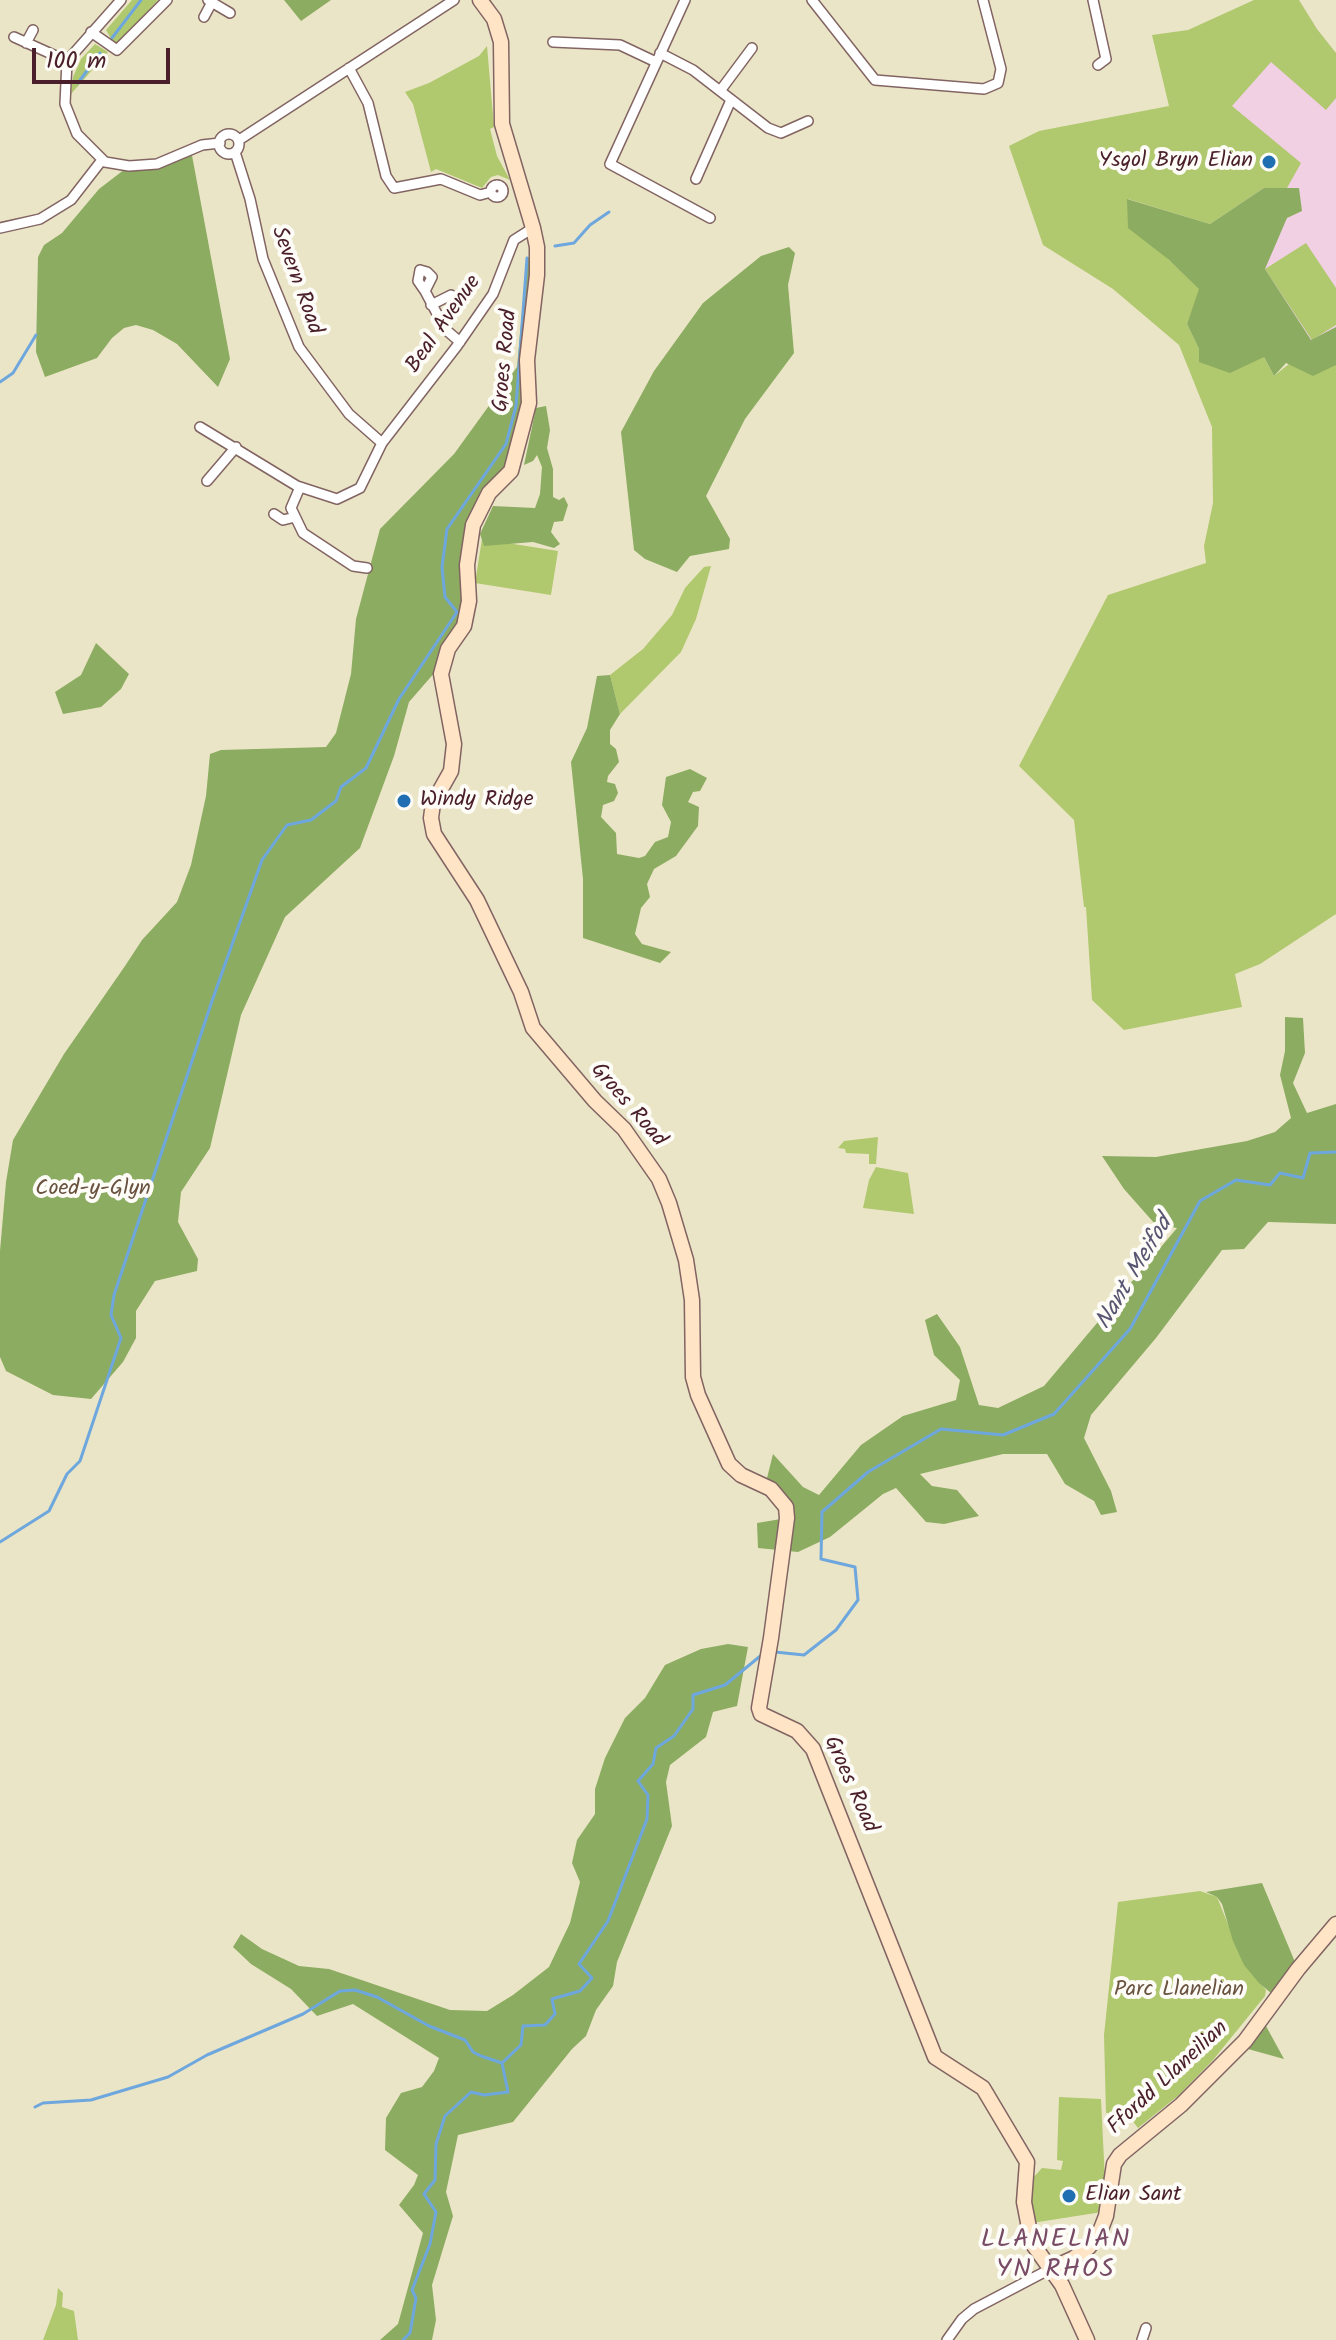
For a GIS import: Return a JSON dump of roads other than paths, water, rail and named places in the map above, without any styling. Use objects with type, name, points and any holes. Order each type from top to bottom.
[{"type":"street","points":[[91,32],[117,50],[167,0]]},
{"type":"street","points":[[239,140],[454,0]]},
{"type":"street","name":"Groes Road","points":[[480,0],[494,19],[501,42],[502,124],[533,228],[537,275],[527,360],[529,403],[511,471],[489,493],[473,525],[467,565],[469,601],[464,626],[448,649],[441,674],[454,744],[451,771],[433,803],[431,818],[434,834],[483,913],[521,992],[533,1028],[595,1101],[624,1129],[659,1179],[679,1233],[688,1270],[692,1300],[693,1377],[698,1395],[729,1464],[741,1475],[771,1489],[786,1507],[771,1638],[759,1708],[761,1714],[797,1731],[813,1749],[935,2057],[983,2088],[1027,2162],[1024,2202],[1032,2243],[1052,2268]]},
{"type":"street","points":[[685,0],[610,164],[710,218]]},
{"type":"street","points":[[817,1],[875,80],[984,89],[998,83],[1001,69],[983,0]]},
{"type":"street","points":[[1093,0],[1106,59],[1098,65]]},
{"type":"street","points":[[118,1],[67,61],[65,104],[77,134],[102,160],[129,166],[157,164],[202,145],[220,143]]},
{"type":"street","points":[[204,17],[210,1],[230,13]]},
{"type":"street","points":[[26,43],[33,30]]},
{"type":"street","points":[[14,37],[67,61]]},
{"type":"street","points":[[553,42],[620,45],[693,70],[768,128],[781,133],[800,121]]},
{"type":"street","points":[[720,91],[741,55],[752,48]]},
{"type":"street","points":[[349,68],[368,103],[386,176],[394,188],[441,179],[480,195],[491,192]]},
{"type":"street","points":[[696,179],[731,100]]},
{"type":"street","points":[[228,134],[239,140],[239,148],[235,152],[223,152],[222,137],[228,134]]},
{"type":"street","name":"Severn Road","points":[[235,152],[250,199],[263,259],[299,347],[349,414],[382,443]]},
{"type":"street","points":[[0,228],[40,219],[71,200],[102,160]]},
{"type":"street","name":"Beal Avenue","points":[[200,427],[300,487],[337,499],[360,488],[382,443],[493,294],[514,240],[533,228]]},
{"type":"street","points":[[425,291],[445,329],[460,342]]},
{"type":"street","points":[[431,305],[451,295]]},
{"type":"street","points":[[207,481],[236,447]]},
{"type":"street","points":[[300,487],[291,508],[303,533],[330,556],[353,566],[367,568]]},
{"type":"street","points":[[274,514],[283,520],[295,517]]},
{"type":"street","name":"Ffordd Llaneilian","points":[[1052,2268],[1074,2258],[1089,2247],[1099,2234],[1106,2216],[1114,2164],[1120,2155],[1181,2105],[1245,2041],[1336,1924]]},
{"type":"street","points":[[947,2340],[962,2319],[974,2309],[1052,2268],[1087,2340]]},
{"type":"street","points":[[1142,2340],[1146,2328]]},
{"type":"waterway","points":[[112,38],[141,0]]},
{"type":"waterway","points":[[78,83],[100,53]]},
{"type":"waterway","points":[[555,246],[574,243],[590,225],[609,212]]},
{"type":"waterway","points":[[0,1542],[49,1511],[67,1474],[80,1461],[121,1338],[111,1315],[114,1295],[262,860],[287,825],[311,820],[336,801],[341,787],[366,768],[399,699],[457,612],[445,597],[442,567],[447,529],[506,444],[516,406],[527,258]]},
{"type":"waterway","points":[[0,382],[13,373],[36,335]]},
{"type":"waterway","name":"Nant Meifod","points":[[775,1652],[804,1655],[836,1630],[858,1600],[855,1567],[821,1559],[822,1512],[868,1472],[941,1429],[1003,1435],[1054,1414],[1130,1329],[1200,1201],[1236,1180],[1270,1185],[1280,1173],[1303,1178],[1310,1153],[1336,1152]]},
{"type":"waterway","name":"Nant Meifod","points":[[403,2340],[410,2333],[416,2298],[412,2290],[430,2244],[436,2212],[424,2194],[435,2180],[436,2144],[445,2116],[471,2092],[484,2095],[508,2092],[502,2063],[521,2045],[523,2026],[545,2025],[555,2014],[552,1999],[580,1991],[592,1978],[579,1964],[608,1921],[647,1819],[648,1795],[638,1781],[653,1764],[656,1748],[674,1736],[693,1709],[693,1695],[725,1685],[764,1653]]},
{"type":"waterway","points":[[35,2107],[43,2103],[91,2100],[168,2077],[207,2055],[303,2014],[340,1991],[355,1990],[377,1997],[429,2026],[465,2040],[473,2052],[502,2063]]},
{"type":"place","name":"Ysgol Bryn Elian","points":[[1269,162]]},
{"type":"place","name":"Windy Ridge","points":[[404,801]]},
{"type":"place","name":"Elian Sant","points":[[1069,2196]]},
{"type":"district","name":"LLANELIAN YN RHOS","points":[[1056,2257]]},
{"type":"park label","name":"Coed-y-Glyn","points":[[93,1190]]},
{"type":"park label","name":"Parc Llanelian","points":[[1179,1991]]}]
